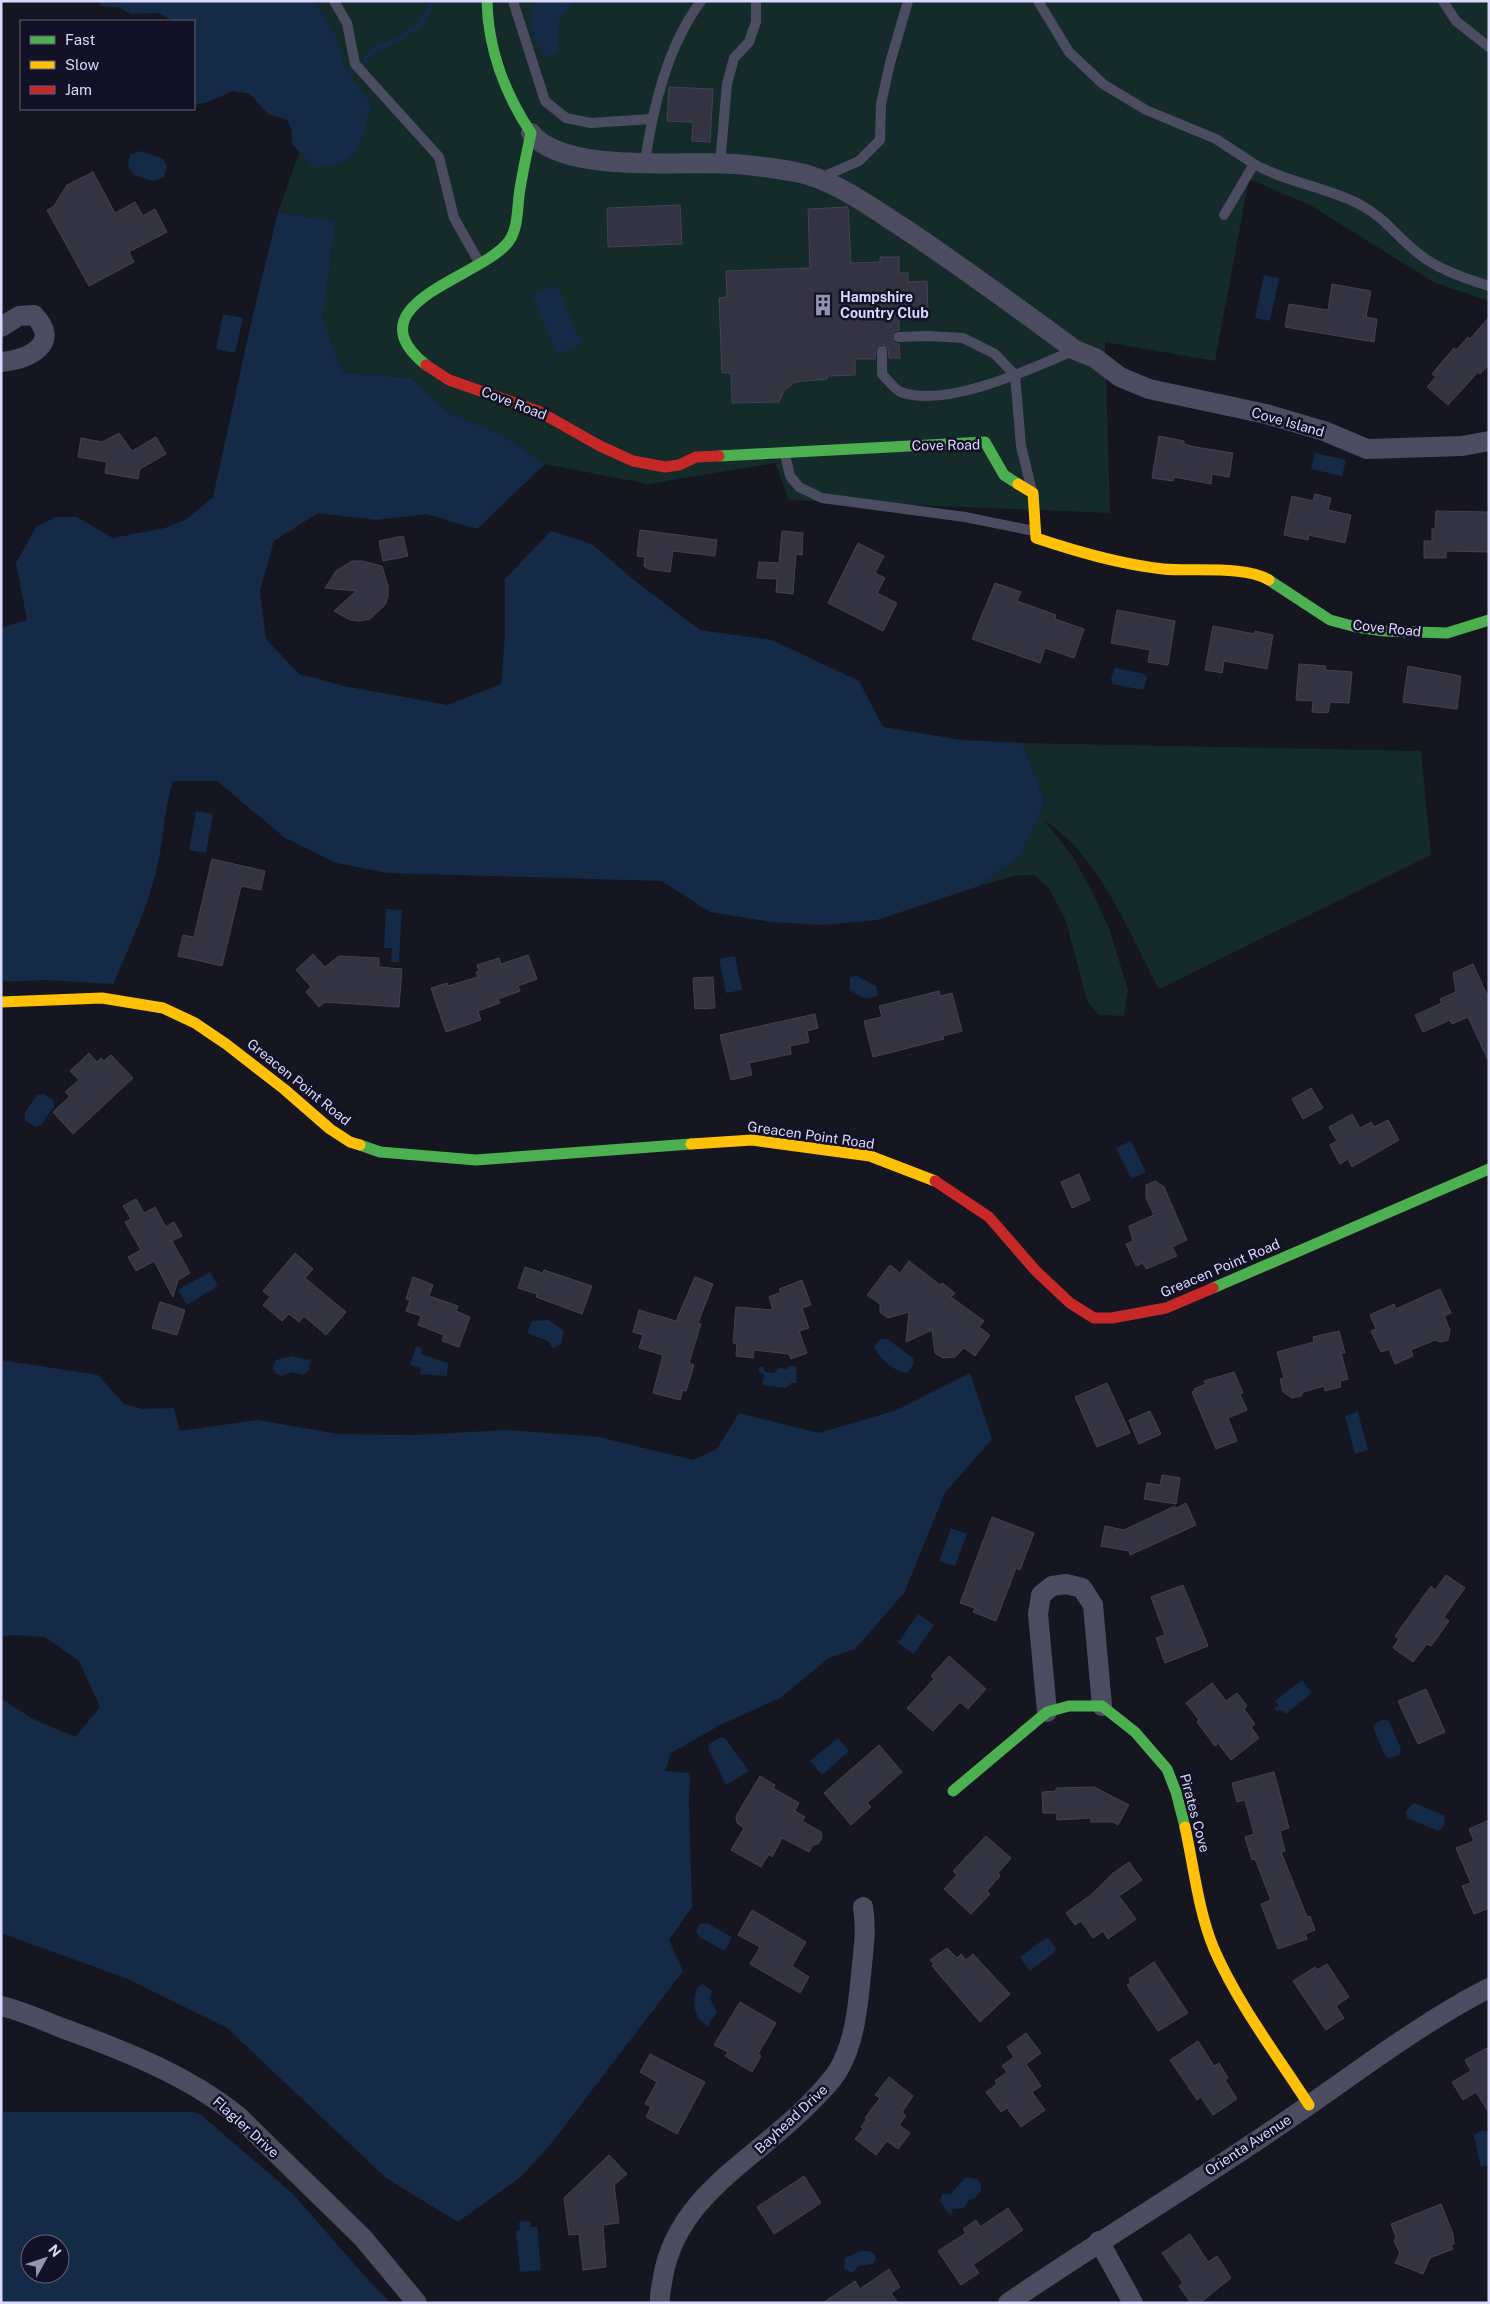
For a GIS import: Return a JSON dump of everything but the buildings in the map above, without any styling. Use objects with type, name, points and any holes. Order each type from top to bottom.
[{"type":"street","points":[[487,1],[494,48],[507,90],[520,118],[531,133],[549,148],[568,156],[603,161],[720,164],[798,172],[847,191],[965,268],[1075,350]]},
{"type":"street","points":[[480,265],[494,257],[509,243],[514,231],[531,133]]},
{"type":"street","name":"Cove Road","points":[[480,265],[420,298],[410,307],[404,322],[404,339],[414,356],[443,377],[536,408],[584,436],[636,462],[658,467],[678,466],[696,457],[985,442],[1004,475],[1033,492]]},
{"type":"street","points":[[1,327],[19,316],[34,315],[44,325],[45,335],[41,346],[28,356],[1,362]]},
{"type":"street","name":"Cove Island","points":[[1075,350],[1095,358],[1120,377],[1149,389],[1274,416],[1324,431],[1367,449],[1462,446],[1489,441]]},
{"type":"street","points":[[1033,492],[1035,531]]},
{"type":"street","name":"Cove Road","points":[[1035,531],[1036,538],[1096,558],[1163,569],[1235,571],[1265,578],[1309,604],[1330,620],[1356,627],[1384,631],[1447,633],[1489,620]]},
{"type":"street","name":"Greacen Point Road","points":[[1,1002],[102,998],[163,1008],[195,1023],[226,1044],[284,1089],[330,1129],[350,1142],[380,1152],[476,1160],[752,1140],[870,1156],[933,1180],[963,1198],[990,1218],[1036,1271],[1070,1303],[1094,1318],[1112,1318],[1166,1308],[1489,1169]]},
{"type":"street","points":[[953,1791],[1047,1712],[1069,1706],[1102,1706],[1093,1605],[1082,1588],[1066,1584],[1052,1586],[1041,1595],[1038,1614],[1047,1712]]},
{"type":"street","name":"Pirates Cove","points":[[1102,1706],[1135,1732],[1167,1769],[1176,1792],[1193,1862],[1199,1902],[1214,1948],[1237,1994],[1309,2106]]},
{"type":"street","name":"Bayhead Drive","points":[[660,2303],[669,2250],[679,2230],[700,2200],[801,2113],[827,2086],[840,2067],[846,2052],[858,2004],[865,1922],[863,1907]]},
{"type":"street","name":"Orienta Avenue","points":[[1008,2303],[1099,2241],[1309,2106],[1416,2031],[1489,1988]]},
{"type":"street","name":"Flagler Drive","points":[[1,2006],[94,2040],[184,2080],[217,2099],[238,2116],[363,2238],[417,2303]]},
{"type":"street","points":[[1099,2241],[1133,2303]]},
{"type":"lane","points":[[334,1],[347,24],[354,64],[439,157],[454,218],[480,265]]},
{"type":"lane","points":[[513,1],[545,101],[552,107],[566,118],[591,123],[651,119]]},
{"type":"lane","points":[[645,162],[651,119],[668,66],[694,11],[701,1]]},
{"type":"lane","points":[[720,164],[727,84],[734,58],[749,42],[756,22],[756,1]]},
{"type":"lane","points":[[817,180],[858,161],[880,140],[881,104],[890,63],[908,1]]},
{"type":"lane","points":[[1038,1],[1069,52],[1104,84],[1146,110],[1216,140],[1272,174],[1325,189],[1358,204],[1380,216],[1419,255],[1449,272],[1489,286]]},
{"type":"lane","points":[[1443,1],[1456,21],[1489,47]]},
{"type":"lane","points":[[1224,215],[1254,164]]},
{"type":"lane","points":[[898,338],[928,336],[963,338],[995,354],[1015,376],[1021,446],[1033,492]]},
{"type":"lane","points":[[882,351],[882,374],[900,392],[935,396],[987,385],[1015,376],[1075,350]]},
{"type":"lane","points":[[785,453],[790,476],[799,488],[822,498],[965,517],[1035,531]]},
{"type":"green space","name":"Hampshire Country Club","points":[[282,1],[1484,1],[1489,7],[1489,301],[1435,283],[1310,205],[1249,179],[1215,361],[1105,342],[1110,513],[789,500],[775,463],[648,484],[545,464],[502,434],[451,414],[411,378],[343,372],[323,321],[336,221],[278,212],[299,153]]},
{"type":"green space","points":[[1023,743],[1421,751],[1431,855],[1159,989],[1124,920],[1097,874],[1064,835],[1045,821],[1073,857],[1093,893],[1110,931],[1128,990],[1124,1016],[1099,1015],[1087,1001],[1066,921],[1049,888],[1034,875],[1018,875],[979,886],[1020,857],[1045,803]]},
{"type":"water","points":[[99,1],[315,1],[335,35],[345,68],[351,79],[371,102],[362,140],[351,157],[341,163],[313,167],[292,144],[292,131],[287,120],[268,114],[250,94],[233,91],[208,102],[195,105],[195,20],[172,20],[159,13],[131,14],[120,8],[101,6]]},
{"type":"water","points":[[536,1],[578,1],[565,12],[559,22],[558,50],[552,56],[543,55],[533,34],[530,23]]},
{"type":"water","points":[[141,151],[163,159],[167,167],[164,177],[153,181],[134,175],[128,166],[130,155]]},
{"type":"water","points":[[278,212],[336,221],[323,320],[343,372],[411,378],[451,414],[502,434],[545,464],[477,529],[427,514],[376,520],[318,513],[274,541],[260,591],[266,639],[299,674],[344,686],[448,705],[501,684],[505,634],[505,579],[551,531],[592,544],[634,580],[700,630],[772,640],[859,681],[883,727],[962,740],[1023,743],[1045,803],[1020,857],[979,886],[877,920],[823,925],[771,922],[710,912],[662,881],[387,873],[336,863],[285,838],[217,781],[173,781],[167,804],[159,861],[152,886],[137,929],[113,984],[43,980],[1,982],[1,628],[27,620],[16,563],[36,527],[55,517],[77,517],[113,538],[165,528],[187,519],[213,497],[251,323]]},
{"type":"water","points":[[1264,275],[1279,278],[1270,321],[1255,318]]},
{"type":"water","points":[[557,285],[582,345],[557,356],[532,295]]},
{"type":"water","points":[[223,314],[243,318],[235,353],[216,349]]},
{"type":"water","points":[[1315,453],[1346,460],[1342,476],[1311,469]]},
{"type":"water","points":[[1115,668],[1145,674],[1147,679],[1143,690],[1112,684],[1111,679]]},
{"type":"water","points":[[196,811],[213,814],[206,853],[189,850]]},
{"type":"water","points":[[386,909],[402,910],[399,962],[391,962],[392,948],[384,948]]},
{"type":"water","points":[[735,956],[742,990],[726,993],[719,959]]},
{"type":"water","points":[[855,975],[876,986],[878,995],[867,998],[850,990],[850,978]]},
{"type":"water","points":[[44,1094],[53,1100],[54,1107],[41,1125],[35,1127],[25,1120],[25,1113],[37,1095]]},
{"type":"water","points":[[1131,1141],[1146,1172],[1131,1179],[1116,1148]]},
{"type":"water","points":[[210,1272],[218,1286],[187,1305],[178,1290]]},
{"type":"water","points":[[549,1320],[564,1331],[561,1344],[553,1348],[548,1341],[527,1333],[532,1321]]},
{"type":"water","points":[[880,1339],[887,1339],[913,1358],[914,1364],[907,1373],[893,1367],[879,1355],[874,1346]]},
{"type":"water","points":[[416,1346],[422,1348],[421,1354],[448,1363],[447,1376],[420,1374],[421,1368],[410,1365]]},
{"type":"water","points":[[292,1356],[310,1359],[312,1362],[309,1364],[310,1370],[303,1375],[292,1372],[281,1376],[275,1373],[273,1366],[276,1360]]},
{"type":"water","points":[[1,1360],[98,1375],[124,1404],[142,1409],[174,1408],[180,1431],[258,1420],[338,1434],[412,1435],[509,1430],[599,1437],[693,1460],[717,1449],[739,1413],[819,1433],[897,1410],[970,1373],[992,1439],[945,1493],[904,1593],[855,1649],[829,1658],[780,1698],[720,1725],[671,1753],[665,1771],[690,1773],[692,1907],[669,1940],[683,1971],[554,2140],[521,2177],[458,2222],[386,2178],[227,2028],[128,1979],[1,1933],[1,1698],[31,1718],[75,1737],[100,1707],[79,1661],[45,1637],[13,1635],[1,1637]]},
{"type":"water","points":[[788,1366],[796,1366],[797,1383],[791,1383],[786,1388],[762,1385],[764,1375],[758,1371],[760,1367],[763,1367],[765,1372],[774,1373],[779,1368],[788,1369]]},
{"type":"water","points":[[1358,1412],[1368,1450],[1355,1454],[1345,1416]]},
{"type":"water","points":[[951,1528],[967,1534],[955,1566],[939,1561]]},
{"type":"water","points":[[918,1614],[934,1625],[914,1654],[898,1643]]},
{"type":"water","points":[[1302,1680],[1312,1693],[1286,1714],[1282,1710],[1276,1711],[1275,1708],[1279,1705],[1275,1701]]},
{"type":"water","points":[[1384,1719],[1389,1721],[1401,1749],[1399,1755],[1391,1758],[1386,1757],[1373,1728],[1376,1723]]},
{"type":"water","points":[[721,1737],[725,1738],[749,1771],[726,1785],[708,1748],[709,1744]]},
{"type":"water","points":[[838,1738],[849,1751],[822,1775],[810,1761]]},
{"type":"water","points":[[1414,1803],[1445,1816],[1444,1826],[1438,1831],[1407,1818],[1406,1811]]},
{"type":"water","points":[[707,1923],[732,1937],[725,1951],[699,1937],[696,1931],[700,1924]]},
{"type":"water","points":[[1047,1937],[1057,1950],[1030,1971],[1020,1957]]},
{"type":"water","points":[[703,1984],[712,1991],[710,1999],[717,2012],[710,2021],[709,2027],[697,2016],[694,2006],[697,1988]]},
{"type":"water","points":[[1,2112],[193,2112],[201,2115],[292,2193],[391,2303],[1,2303]]},
{"type":"water","points":[[1482,2130],[1489,2132],[1489,2165],[1481,2167],[1474,2136]]},
{"type":"water","points":[[966,2177],[977,2179],[981,2185],[981,2191],[975,2198],[969,2200],[964,2208],[951,2209],[953,2213],[950,2215],[940,2201],[942,2194],[951,2194]]},
{"type":"water","points":[[530,2221],[531,2227],[537,2227],[541,2270],[520,2272],[516,2231],[520,2230],[519,2222]]},
{"type":"water","points":[[860,2251],[870,2251],[875,2255],[876,2260],[873,2264],[858,2266],[853,2273],[844,2269],[845,2258]]},
{"type":"waterway","points":[[350,73],[363,64],[372,51],[398,39],[420,25],[433,1]]},
{"type":"traffic: fast","points":[[426,365],[406,343],[403,325],[412,308],[429,293],[495,254],[509,241],[515,229],[521,182],[531,133],[513,103],[500,70],[491,36],[487,1]]},
{"type":"traffic: fast","points":[[719,456],[985,442],[1004,475],[1018,484]]},
{"type":"traffic: fast","points":[[1269,580],[1330,620],[1356,627],[1384,631],[1447,633],[1489,620]]},
{"type":"traffic: fast","points":[[360,1145],[380,1152],[476,1160],[691,1144]]},
{"type":"traffic: fast","points":[[1213,1288],[1489,1169]]},
{"type":"traffic: fast","points":[[953,1791],[1047,1712],[1069,1706],[1102,1706],[1135,1732],[1167,1769],[1176,1792],[1185,1827]]},
{"type":"traffic: slow","points":[[1018,484],[1033,493],[1036,538],[1083,553],[1130,564],[1175,570],[1246,572],[1269,580]]},
{"type":"traffic: slow","points":[[1,1002],[102,998],[163,1008],[195,1023],[226,1044],[284,1089],[330,1129],[350,1142],[360,1145]]},
{"type":"traffic: slow","points":[[691,1144],[752,1140],[870,1156],[935,1181]]},
{"type":"traffic: slow","points":[[1185,1827],[1200,1904],[1214,1949],[1246,2009],[1309,2105]]},
{"type":"traffic: jam","points":[[426,365],[449,380],[538,411],[600,446],[633,461],[665,467],[679,465],[696,457],[719,456]]},
{"type":"traffic: jam","points":[[935,1181],[989,1217],[1036,1271],[1070,1303],[1094,1318],[1112,1318],[1166,1308],[1213,1288]]},
{"type":"place","name":"Hampshire Country Club","points":[[823,305]]}]
